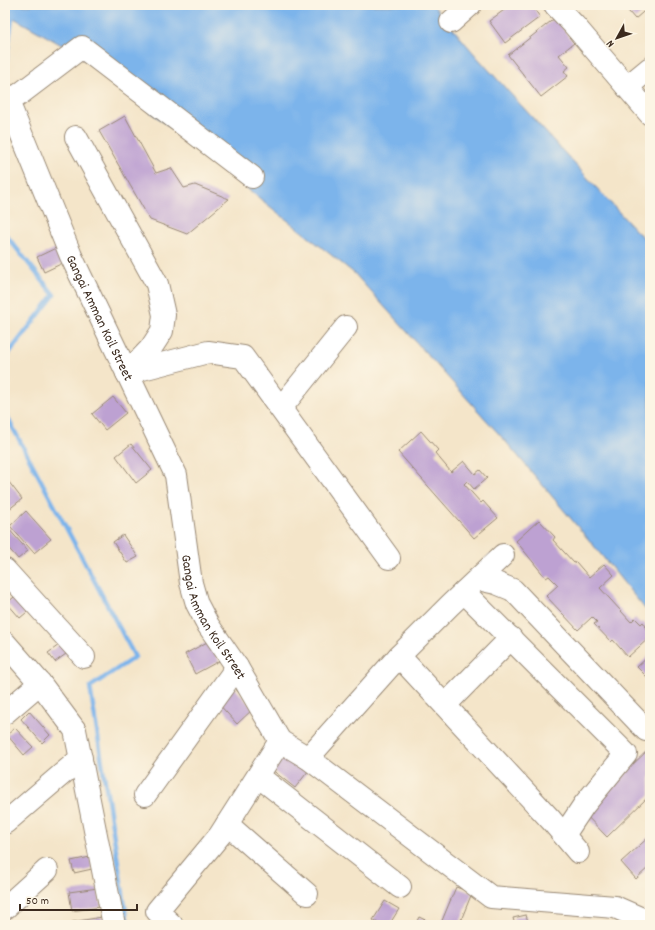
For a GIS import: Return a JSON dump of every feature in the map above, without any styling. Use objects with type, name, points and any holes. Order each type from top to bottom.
[{"type":"street","points":[[451,22],[470,5]]},
{"type":"street","points":[[555,5],[650,114]]},
{"type":"street","points":[[6,97],[82,46],[252,176]]},
{"type":"street","points":[[627,87],[650,68]]},
{"type":"street","name":"Gangai Amman Koil Street","points":[[6,97],[71,256],[176,475],[191,583],[197,604],[208,625],[237,667],[280,741],[308,758],[491,897],[615,907],[641,923]]},
{"type":"street","points":[[76,137],[157,284],[163,309],[164,315],[162,332],[151,348],[127,373]]},
{"type":"street","points":[[281,408],[346,327]]},
{"type":"street","points":[[127,373],[208,352],[243,357],[389,558]]},
{"type":"street","points":[[308,758],[399,656],[471,585],[504,555]]},
{"type":"street","points":[[5,570],[84,657]]},
{"type":"street","points":[[471,585],[496,583],[513,590],[646,730]]},
{"type":"street","points":[[471,585],[511,638],[626,754],[584,805],[564,835]]},
{"type":"street","points":[[444,705],[511,638]]},
{"type":"street","points":[[5,643],[40,683],[76,730],[114,925]]},
{"type":"street","points":[[399,656],[578,852]]},
{"type":"street","points":[[145,795],[237,667]]},
{"type":"street","points":[[5,713],[40,683]]},
{"type":"street","points":[[172,925],[157,911],[220,835],[280,741]]},
{"type":"street","points":[[5,822],[81,758]]},
{"type":"street","points":[[258,776],[400,887]]},
{"type":"street","points":[[227,824],[308,894]]},
{"type":"street","points":[[5,908],[47,870]]},
{"type":"water","points":[[5,5],[433,5],[477,57],[637,232],[650,243],[650,615],[507,443],[354,273],[76,53],[5,13]]},
{"type":"building","points":[[511,5],[531,5],[540,17],[505,43],[489,21]]},
{"type":"building","points":[[623,5],[650,5],[650,6],[635,19]]},
{"type":"building","points":[[555,18],[574,43],[559,55],[569,67],[564,71],[568,76],[541,97],[508,55]]},
{"type":"building","points":[[125,116],[156,173],[171,168],[184,188],[195,185],[229,199],[187,234],[150,220],[99,131]]},
{"type":"building","points":[[60,246],[67,261],[44,272],[37,257]]},
{"type":"building","points":[[113,397],[126,413],[105,430],[92,414]]},
{"type":"building","points":[[421,431],[438,450],[435,453],[451,472],[464,461],[475,474],[480,470],[487,478],[474,489],[467,481],[464,484],[481,503],[483,501],[498,518],[474,538],[398,452]]},
{"type":"building","points":[[131,444],[152,470],[136,483],[116,456]]},
{"type":"building","points":[[5,477],[22,499],[8,510],[5,507]]},
{"type":"building","points":[[26,511],[51,539],[34,553],[10,526]]},
{"type":"building","points":[[539,520],[555,537],[553,540],[589,577],[604,564],[614,575],[600,588],[631,622],[635,618],[641,624],[643,622],[646,626],[645,627],[650,632],[650,637],[628,657],[613,640],[611,642],[594,624],[597,622],[592,617],[578,630],[546,596],[558,585],[549,576],[546,578],[516,541]]},
{"type":"building","points":[[8,528],[28,551],[18,559],[5,544],[5,531]]},
{"type":"building","points":[[123,535],[138,557],[127,563],[113,542]]},
{"type":"building","points":[[20,592],[33,607],[20,618],[7,603]]},
{"type":"building","points":[[209,641],[219,661],[195,674],[185,654]]},
{"type":"building","points":[[63,642],[70,651],[55,662],[48,653]]},
{"type":"building","points":[[650,655],[650,680],[637,667]]},
{"type":"building","points":[[234,687],[253,709],[237,724],[217,702]]},
{"type":"building","points":[[29,711],[50,735],[42,743],[21,719]]},
{"type":"building","points":[[15,728],[33,747],[24,755],[7,735]]},
{"type":"building","points":[[650,748],[650,795],[607,837],[583,812]]},
{"type":"building","points":[[285,751],[309,770],[295,788],[271,769]]},
{"type":"building","points":[[650,836],[650,866],[636,879],[621,862]]},
{"type":"building","points":[[90,857],[92,869],[74,873],[71,861]]},
{"type":"building","points":[[456,887],[472,893],[459,925],[446,925],[441,923]]},
{"type":"building","points":[[98,888],[101,907],[72,911],[69,892]]},
{"type":"building","points":[[385,901],[399,909],[389,925],[381,925],[373,920]]},
{"type":"building","points":[[526,915],[529,925],[515,925],[513,918]]},
{"type":"building","points":[[102,917],[103,925],[73,925],[72,922]]},
{"type":"building","points":[[419,917],[436,925],[415,925]]},
{"type":"waterway","points":[[5,63],[14,5]]},
{"type":"waterway","points":[[5,234],[54,295],[5,358]]},
{"type":"waterway","points":[[5,413],[135,657],[90,687],[128,925]]}]
